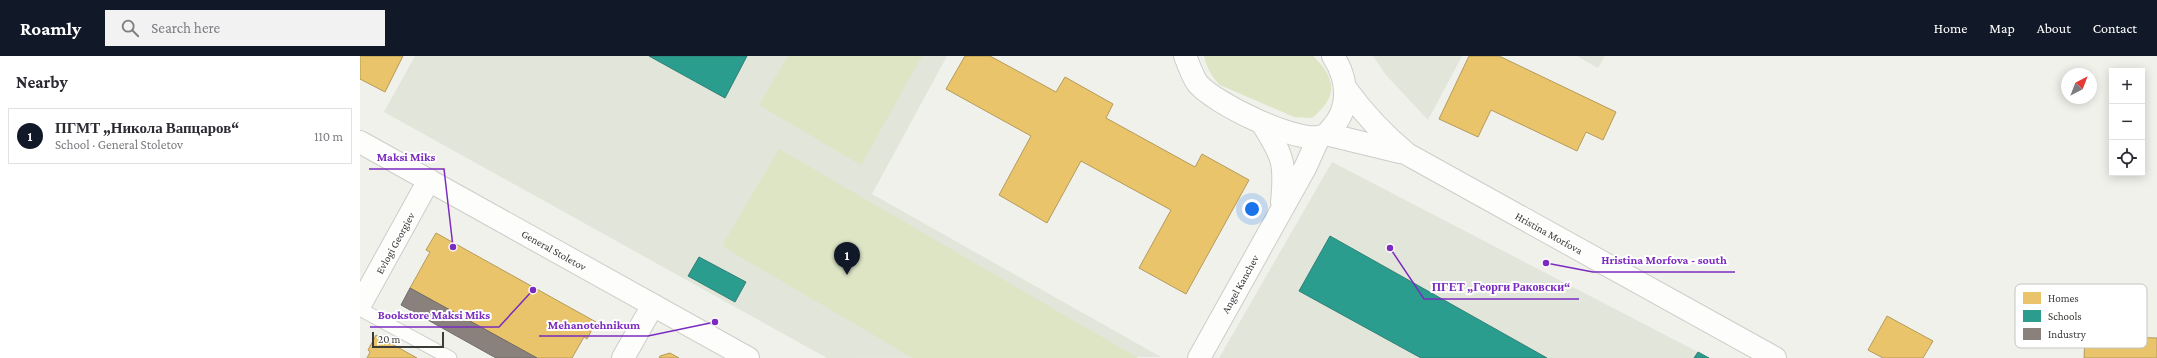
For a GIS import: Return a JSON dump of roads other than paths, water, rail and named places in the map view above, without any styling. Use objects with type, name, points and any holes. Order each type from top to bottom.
[{"type":"street","name":"Hristina Morfova","points":[[1186,56],[1198,83],[1211,96],[1232,109],[1262,123],[1294,133],[1322,136],[1407,154]]},
{"type":"street","points":[[1336,58],[1346,89]]},
{"type":"street","name":"Hristina Morfova","points":[[1346,89],[1364,114],[1382,134],[1407,154],[1775,358]]},
{"type":"street","name":"Angel Kanchev","points":[[1199,358],[1322,136],[1336,124],[1341,114],[1346,89]]},
{"type":"street","name":"Angel Kanchev","points":[[1262,123],[1278,148],[1283,160],[1285,172],[1281,210]]},
{"type":"street","name":"General Stoletov","points":[[360,142],[748,358]]},
{"type":"street","name":"Evlogi Georgiev","points":[[360,305],[429,180]]},
{"type":"street","points":[[623,358],[652,305]]},
{"type":"lane","points":[[360,308],[450,358]]},
{"type":"place","name":"Maksi Miks","points":[[453,247]]},
{"type":"place","name":"ПГЕТ „Георги Раковски“","points":[[1390,248]]},
{"type":"place","name":"Hristina Morfova - south","points":[[1546,263]]},
{"type":"place","name":"ПГМТ „Никола Вапцаров“","points":[[847,275]]},
{"type":"place","name":"Bookstore Maksi Miks","points":[[533,290]]},
{"type":"place","name":"Mehanotehnikum","points":[[715,322]]}]
